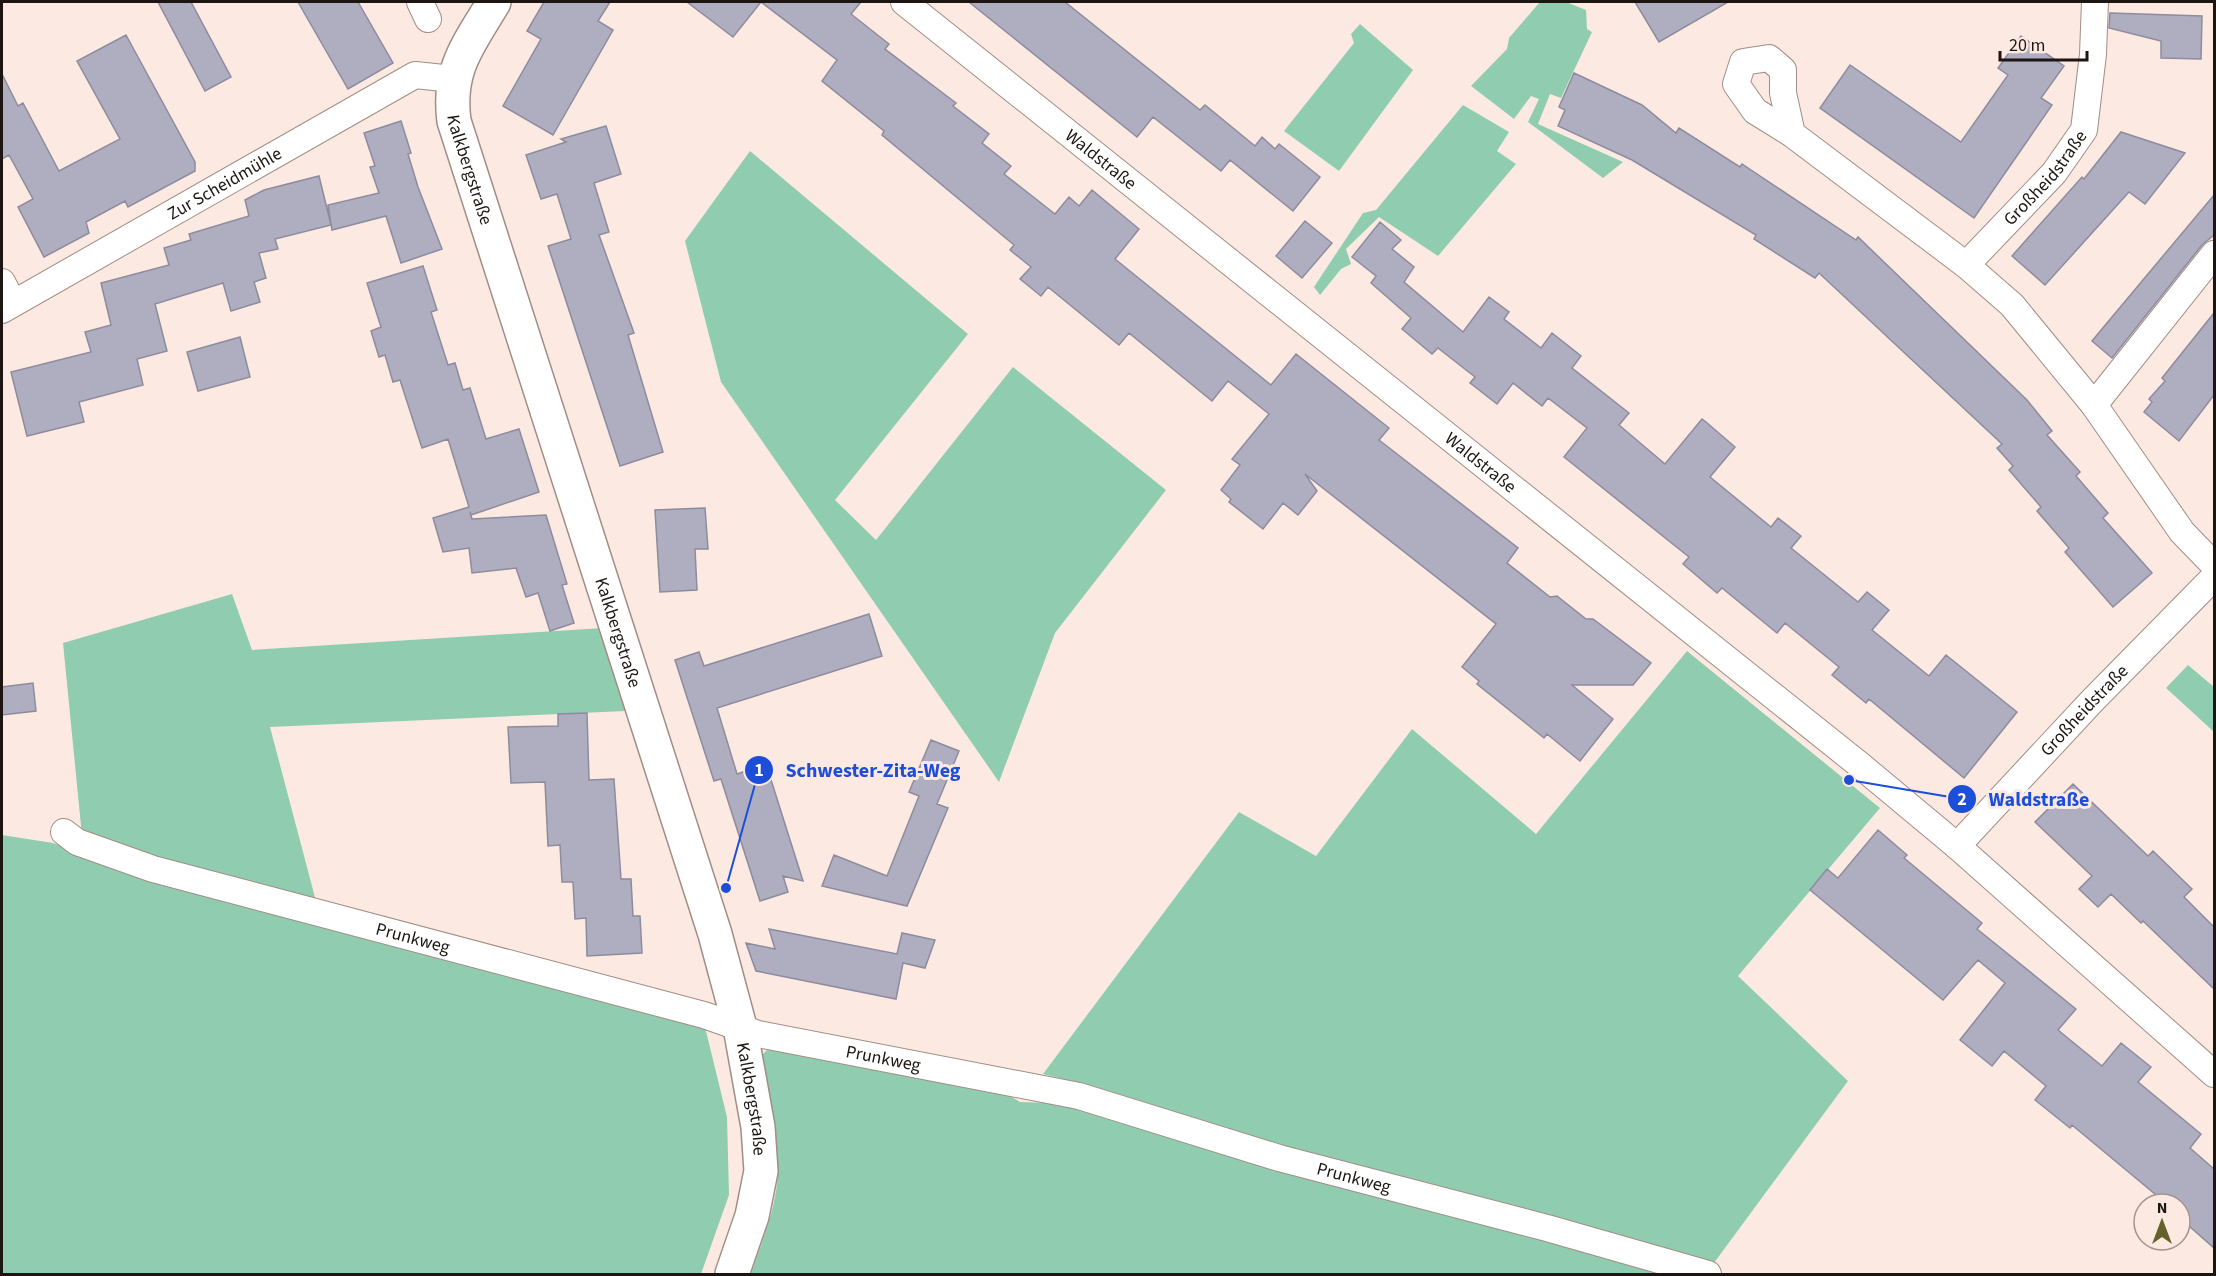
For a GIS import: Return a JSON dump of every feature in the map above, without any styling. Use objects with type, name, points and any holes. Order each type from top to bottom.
[{"type":"street","name":"Kalkbergstraße","points":[[494,2],[464,52],[453,79],[451,100],[454,122],[715,934],[740,1027],[758,1127],[761,1172],[752,1216],[732,1275]]},
{"type":"street","name":"Waldstraße","points":[[904,2],[1294,314],[1402,397],[1957,846],[2214,1074]]},
{"type":"street","name":"Großheidstraße","points":[[1966,265],[2054,173],[2084,130],[2093,54],[2095,2]]},
{"type":"street","name":"Zur Scheidmühle","points":[[5,298],[415,75],[453,79]]},
{"type":"street","points":[[1792,134],[1966,265],[2012,305],[2094,405],[2182,532],[2214,565]]},
{"type":"street","points":[[2094,405],[2214,254]]},
{"type":"street","name":"Großheidstraße","points":[[1957,846],[2092,701],[2214,577]]},
{"type":"street","name":"Prunkweg","points":[[64,832],[76,842],[153,869],[704,1015],[758,1034],[1079,1096],[1279,1158],[1547,1228],[1708,1275]]},
{"type":"green space","points":[[1540,2],[1566,2],[1586,10],[1587,29],[1592,32],[1561,98],[1550,94],[1538,124],[1623,162],[1603,178],[1528,122],[1539,99],[1531,96],[1514,119],[1471,86],[1507,49],[1509,38]]},
{"type":"green space","points":[[1360,24],[1413,70],[1339,171],[1284,131],[1354,43],[1351,34]]},
{"type":"green space","points":[[1463,105],[1509,132],[1497,151],[1516,164],[1438,256],[1379,217],[1346,249],[1351,264],[1341,269],[1320,295],[1314,287],[1363,213],[1376,210]]},
{"type":"green space","points":[[750,151],[968,334],[835,500],[876,540],[1013,367],[1166,490],[1055,633],[999,782],[721,382],[685,241]]},
{"type":"green space","points":[[232,594],[252,650],[603,628],[626,711],[270,727],[317,905],[82,836],[63,643]]},
{"type":"green space","points":[[1687,651],[1880,808],[1738,976],[1848,1081],[1711,1267],[1284,1148],[1084,1084],[1043,1074],[1239,812],[1316,856],[1412,729],[1536,834]]},
{"type":"green space","points":[[2188,665],[2214,687],[2214,732],[2166,688]]},
{"type":"green space","points":[[2,835],[53,843],[150,876],[705,1027],[727,1117],[729,1195],[701,1274],[2,1274]]},
{"type":"green space","points":[[781,1047],[994,1086],[1020,1102],[1077,1104],[1675,1274],[751,1274],[772,1211],[778,1171],[775,1128],[760,1057],[768,1049]]},
{"type":"building","points":[[158,2],[191,2],[231,77],[205,91]]},
{"type":"building","points":[[298,2],[358,2],[393,63],[348,89]]},
{"type":"building","points":[[544,2],[610,2],[598,21],[613,30],[553,135],[503,106],[541,39],[527,31]]},
{"type":"building","points":[[687,2],[761,2],[733,37]]},
{"type":"building","points":[[761,2],[861,2],[851,14],[889,44],[885,49],[956,103],[953,106],[989,134],[982,143],[1011,166],[1004,174],[1055,214],[1069,197],[1079,206],[1092,190],[1139,229],[1115,259],[1271,385],[1296,354],[1389,428],[1379,440],[1518,548],[1507,563],[1550,597],[1557,596],[1586,619],[1593,619],[1651,663],[1633,685],[1572,685],[1613,719],[1580,761],[1547,734],[1544,738],[1477,684],[1479,681],[1462,667],[1496,624],[1305,474],[1317,491],[1298,515],[1283,503],[1263,529],[1229,502],[1231,499],[1221,490],[1240,465],[1232,459],[1269,414],[1228,381],[1212,401],[1129,333],[1119,345],[1048,287],[1041,296],[1020,279],[1031,267],[1010,250],[1014,245],[882,135],[884,131],[822,81],[837,60]]},
{"type":"building","points":[[969,2],[1065,2],[1200,110],[1205,105],[1255,146],[1262,137],[1275,149],[1279,144],[1320,177],[1293,211],[1230,160],[1221,171],[1153,117],[1137,137]]},
{"type":"building","points":[[1635,2],[1728,2],[1659,42]]},
{"type":"building","points":[[2110,13],[2202,16],[2201,59],[2161,58],[2161,41],[2109,28]]},
{"type":"building","points":[[126,35],[195,162],[195,171],[128,207],[125,201],[86,222],[89,233],[44,257],[18,207],[33,199],[9,155],[2,159],[2,74],[18,106],[23,103],[59,171],[120,139],[77,61]]},
{"type":"building","points":[[2021,36],[2064,66],[2041,98],[2052,105],[1974,218],[1820,108],[1850,65],[1961,142],[2008,75],[1998,68]]},
{"type":"building","points":[[1574,73],[1642,105],[1676,133],[1679,128],[1740,167],[1742,164],[1856,240],[1858,237],[2027,400],[2052,431],[2047,435],[2080,472],[2076,476],[2108,513],[2103,518],[2152,573],[2113,607],[2065,552],[2069,548],[2037,511],[2041,507],[2009,470],[2013,466],[1997,448],[2002,444],[1819,273],[1815,278],[1754,239],[1756,235],[1632,160],[1558,126],[1565,110],[1559,107]]},
{"type":"building","points":[[401,121],[418,187],[442,249],[401,263],[386,216],[332,230],[328,205],[379,193],[370,167],[375,166],[364,133]]},
{"type":"building","points":[[606,126],[621,174],[594,183],[609,232],[599,235],[634,333],[628,335],[663,452],[620,466],[548,246],[571,239],[557,194],[541,199],[526,155],[566,142],[561,139]]},
{"type":"building","points":[[2121,132],[2185,153],[2145,204],[2129,192],[2045,285],[2012,256],[2082,177],[2084,179]]},
{"type":"building","points":[[319,176],[331,225],[275,239],[278,249],[259,253],[266,278],[254,282],[260,302],[231,311],[223,283],[155,304],[167,351],[137,359],[143,385],[79,402],[84,422],[27,436],[11,372],[91,352],[85,332],[111,325],[101,283],[169,265],[164,248],[191,240],[189,234],[249,216],[245,200],[264,190]]},
{"type":"building","points":[[2214,195],[2214,235],[2202,245],[2112,358],[2092,341]]},
{"type":"building","points":[[1305,221],[1332,243],[1302,278],[1276,256]]},
{"type":"building","points":[[1380,222],[1401,240],[1392,249],[1414,267],[1404,282],[1463,332],[1489,297],[1509,312],[1504,319],[1541,348],[1552,333],[1581,356],[1572,368],[1629,413],[1619,425],[1665,464],[1702,419],[1706,422],[1735,447],[1710,477],[1771,527],[1778,518],[1801,536],[1791,548],[1858,602],[1867,592],[1889,610],[1872,630],[1929,676],[1946,655],[2017,712],[1964,778],[1869,699],[1866,703],[1832,675],[1839,667],[1785,623],[1777,633],[1722,588],[1717,593],[1683,564],[1689,557],[1564,457],[1587,428],[1548,398],[1542,406],[1513,383],[1497,404],[1470,383],[1475,377],[1438,348],[1432,354],[1402,329],[1411,318],[1371,283],[1376,276],[1352,257]]},
{"type":"building","points":[[423,266],[437,310],[431,312],[448,365],[455,363],[463,390],[470,388],[486,439],[519,429],[539,492],[471,515],[470,512],[472,519],[546,515],[567,584],[562,585],[574,623],[550,631],[538,593],[526,597],[516,568],[472,573],[469,548],[443,552],[433,518],[469,507],[448,439],[422,448],[400,380],[393,382],[385,355],[379,357],[371,331],[381,327],[367,283]]},
{"type":"building","points":[[2214,313],[2214,395],[2179,441],[2144,412],[2152,402],[2149,399],[2165,381],[2162,378]]},
{"type":"building","points":[[240,337],[250,377],[198,391],[187,352]]},
{"type":"building","points":[[705,508],[708,549],[695,549],[697,590],[660,592],[655,510]]},
{"type":"building","points":[[869,614],[882,656],[717,708],[737,774],[766,764],[803,881],[783,876],[788,892],[760,901],[721,779],[714,781],[675,660],[699,652],[704,666]]},
{"type":"building","points":[[33,683],[36,711],[2,715],[2,687]]},
{"type":"building","points":[[587,713],[589,780],[614,779],[621,879],[631,879],[633,916],[640,916],[642,953],[587,956],[586,918],[575,919],[573,882],[562,882],[560,845],[548,846],[545,782],[511,783],[508,727],[558,726],[558,714]]},
{"type":"building","points":[[931,740],[959,751],[937,804],[948,808],[907,906],[822,886],[834,855],[887,876],[919,796],[909,792]]},
{"type":"building","points":[[2073,784],[2148,856],[2153,851],[2192,889],[2184,897],[2214,927],[2214,989],[2143,921],[2141,923],[2111,894],[2098,907],[2079,889],[2092,876],[2035,822]]},
{"type":"building","points":[[1878,830],[1907,855],[1904,858],[1982,923],[1977,929],[2076,1009],[2058,1030],[2102,1066],[2121,1043],[2151,1067],[2138,1082],[2201,1134],[2190,1148],[2214,1169],[2214,1248],[2192,1229],[2192,1192],[2153,1192],[2072,1125],[2070,1128],[2035,1100],[2046,1086],[2004,1051],[1992,1066],[1960,1040],[2005,983],[1978,960],[1943,1000],[1810,890],[1827,869],[1838,878]]},
{"type":"building","points":[[769,929],[897,954],[902,933],[935,940],[925,968],[903,963],[896,999],[756,971],[746,943],[775,949]]},
{"type":"place","name":"Waldstraße","points":[[1849,780]]},
{"type":"place","name":"Schwester-Zita-Weg","points":[[726,888]]}]
